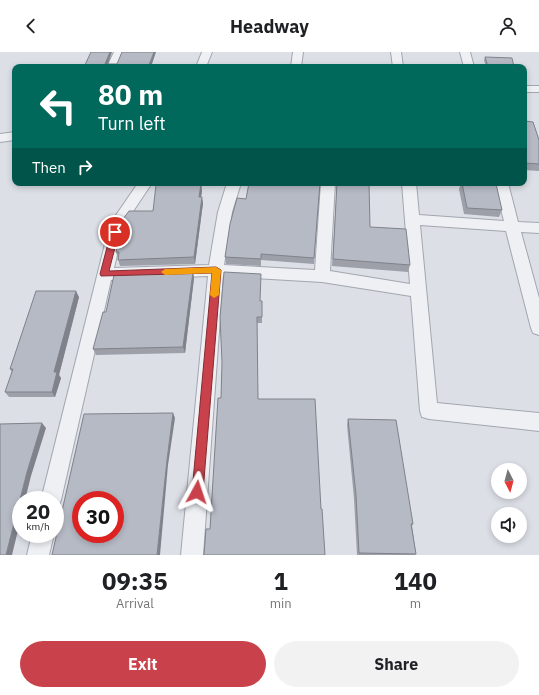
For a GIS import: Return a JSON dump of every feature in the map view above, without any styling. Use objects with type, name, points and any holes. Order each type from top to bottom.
[{"type":"street","points":[[113,64],[119,52]]},
{"type":"street","points":[[202,64],[207,52]]},
{"type":"street","points":[[296,64],[298,52]]},
{"type":"street","points":[[396,52],[398,64]]},
{"type":"street","points":[[465,52],[468,64]]},
{"type":"street","points":[[527,89],[539,89]]},
{"type":"street","points":[[0,138],[12,136]]},
{"type":"street","points":[[53,491],[117,224],[143,186]]},
{"type":"street","points":[[192,555],[216,270],[225,212],[233,186]]},
{"type":"street","points":[[322,276],[328,186]]},
{"type":"street","points":[[409,186],[429,411],[539,422]]},
{"type":"street","points":[[502,186],[539,328]]},
{"type":"street","points":[[413,220],[539,228]]},
{"type":"street","points":[[104,274],[216,270],[322,276],[419,292]]},
{"type":"street","points":[[38,555],[41,543]]},
{"type":"building","points":[[91,52],[110,52],[105,64],[85,64]]},
{"type":"building","points":[[122,52],[154,52],[149,64],[117,64]]},
{"type":"building","points":[[485,57],[512,58],[513,64],[487,64]]},
{"type":"building","points":[[527,121],[533,122],[539,140],[539,164],[527,163]]},
{"type":"building","points":[[156,186],[201,186],[199,197],[202,197],[194,257],[118,260],[119,252],[116,252],[123,219],[129,211],[153,211]]},
{"type":"building","points":[[248,186],[320,186],[314,258],[261,254],[261,259],[225,257],[230,224],[237,198],[246,199]]},
{"type":"building","points":[[337,186],[369,186],[370,227],[406,229],[410,265],[333,259]]},
{"type":"building","points":[[463,186],[496,186],[502,210],[467,208]]},
{"type":"building","points":[[193,272],[183,347],[93,349],[103,312],[106,312],[114,275]]},
{"type":"building","points":[[224,272],[261,274],[260,301],[262,301],[262,317],[257,317],[258,399],[315,399],[325,555],[204,555],[206,529],[210,529],[218,398],[221,398],[222,362],[220,317]]},
{"type":"building","points":[[36,291],[76,291],[54,372],[57,372],[52,392],[5,392],[13,369],[10,369]]},
{"type":"building","points":[[173,413],[157,555],[52,555],[55,543],[64,543],[64,502],[84,414]]},
{"type":"building","points":[[348,419],[396,420],[413,524],[411,524],[416,554],[359,553],[356,495]]},
{"type":"building","points":[[42,423],[22,491],[12,491],[12,531],[6,555],[0,555],[0,424]]},
{"type":"slow traffic","points":[[165,272],[216,270],[214,295]]},
{"type":"route","points":[[115,232],[104,274],[216,270],[197,492]]}]
